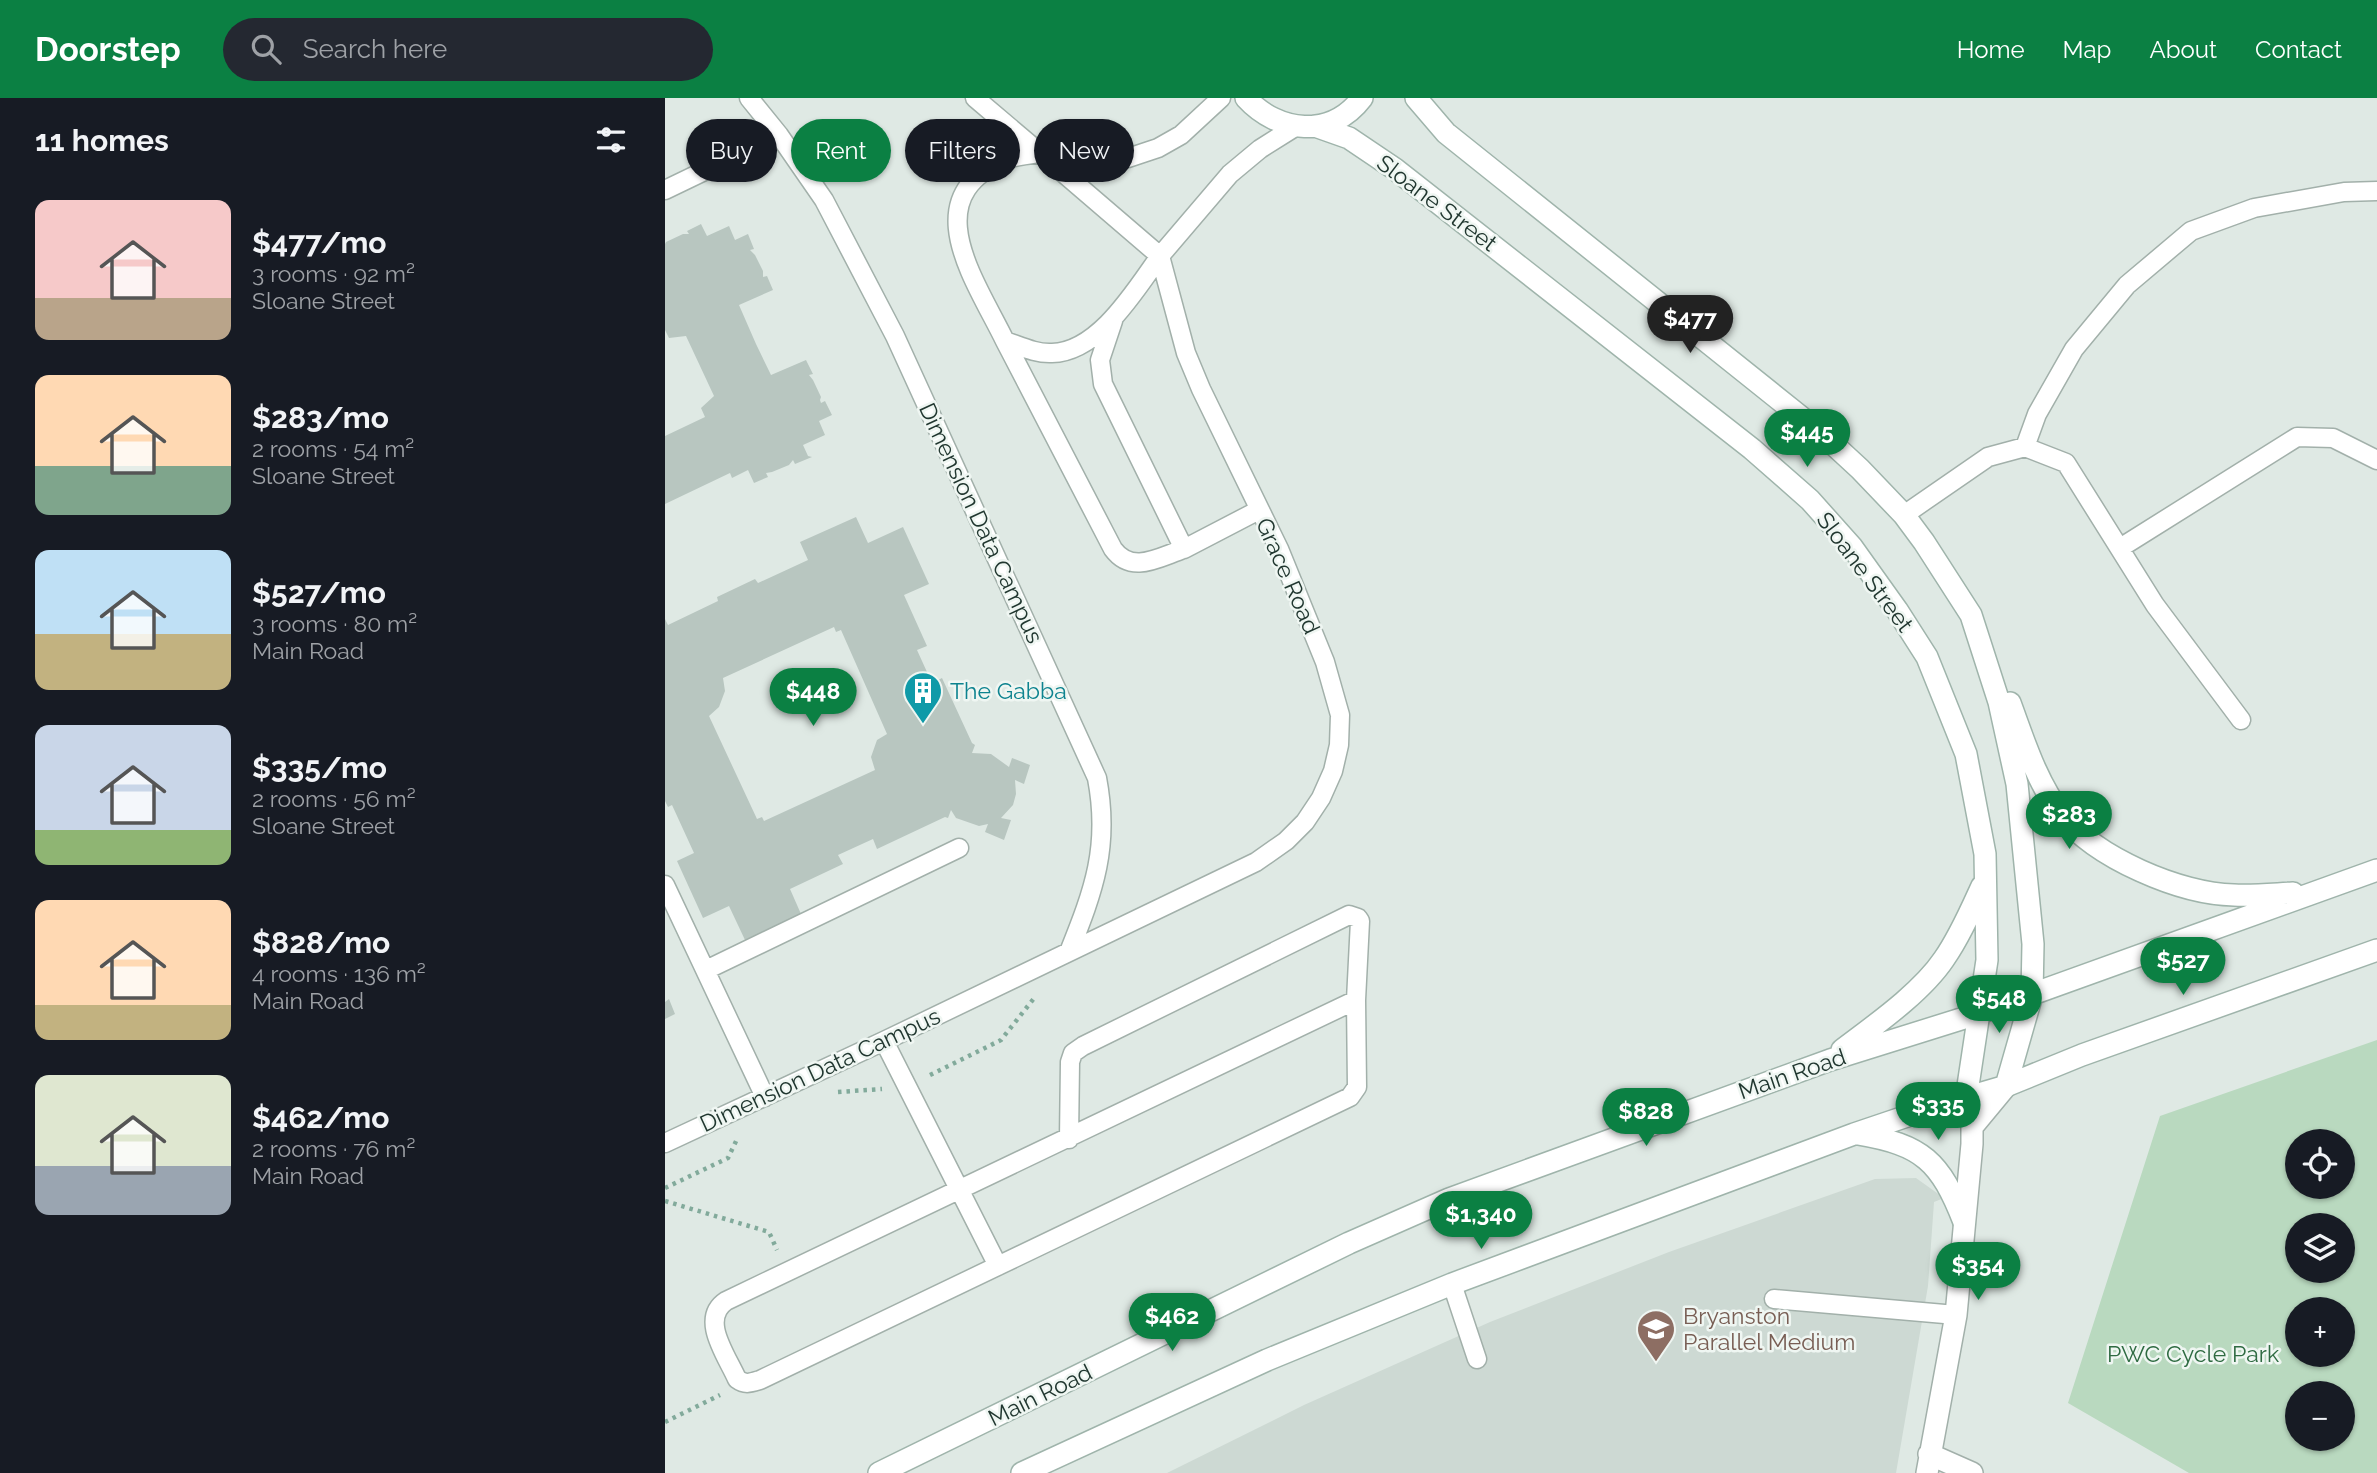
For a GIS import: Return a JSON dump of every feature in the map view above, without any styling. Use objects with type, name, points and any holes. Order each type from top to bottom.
[{"type":"main road","name":"Sloane Street","points":[[1246,98],[1258,111],[1275,121],[1349,138],[1395,169],[1752,449],[1810,500],[1852,547],[1927,657],[1966,754],[1985,854],[1987,960],[1966,1098],[1972,1126],[1955,1315],[1928,1463]]},
{"type":"main road","points":[[1305,126],[1336,120],[1355,107],[1361,98]]},
{"type":"main road","points":[[1416,98],[1446,133],[1821,433],[1904,515],[1971,615],[2036,772],[2062,815],[2093,846],[2129,865],[2187,888],[2232,895],[2312,892]]},
{"type":"main road","points":[[1971,615],[1999,702],[2017,784],[2033,944],[2032,995],[2006,1086],[1972,1126]]},
{"type":"main road","name":"Main Road","points":[[879,1473],[1349,1243],[1449,1199],[1585,1147],[1830,1060],[2032,995],[2377,870]]},
{"type":"main road","points":[[1830,1060],[1899,1006],[1943,960],[1967,919],[1985,880]]},
{"type":"main road","points":[[1022,1473],[1267,1360],[1452,1284],[1854,1134],[2006,1086],[2082,1055],[2377,950]]},
{"type":"main road","points":[[1854,1134],[1892,1140],[1909,1147],[1927,1160],[1940,1172],[1952,1190],[1964,1222]]},
{"type":"main road","points":[[1928,1463],[1972,1473]]},
{"type":"lane","name":"Dimension Data Campus","points":[[665,1143],[1069,951],[1096,877],[1102,841],[1103,808],[1097,778],[895,336],[824,200],[779,135],[749,98]]},
{"type":"lane","points":[[975,98],[1034,148]]},
{"type":"lane","points":[[1134,156],[1158,148],[1181,135],[1221,98]]},
{"type":"lane","points":[[1184,549],[1103,384],[1100,360],[1113,321],[1160,256],[1230,174],[1260,149],[1305,126]]},
{"type":"lane","points":[[665,190],[779,135]]},
{"type":"lane","points":[[1034,154],[1009,158],[975,178],[957,208],[956,232],[964,256],[1005,341],[1119,556],[1131,564],[1139,564],[1184,549],[1259,510]]},
{"type":"lane","points":[[1074,182],[1160,256]]},
{"type":"lane","points":[[2025,447],[2037,414],[2074,348],[2127,285],[2191,231],[2254,208],[2344,191],[2377,191]]},
{"type":"lane","name":"Grace Road","points":[[1069,951],[1256,862],[1286,841],[1305,822],[1321,798],[1333,771],[1339,745],[1340,715],[1325,662],[1279,550],[1186,353],[1160,256]]},
{"type":"lane","points":[[1005,341],[1052,354],[1079,345],[1113,321]]},
{"type":"lane","points":[[2120,548],[2297,437],[2333,438],[2377,460]]},
{"type":"lane","points":[[1904,515],[1988,457],[2025,447],[2066,463],[2155,606],[2241,720]]},
{"type":"lane","points":[[706,970],[959,848]]},
{"type":"lane","points":[[665,885],[765,1097]]},
{"type":"lane","points":[[1069,1139],[1070,1062],[1073,1053],[1349,915],[1360,921],[1356,1000],[1357,1087],[1350,1097],[760,1380],[749,1384],[737,1379],[713,1326],[718,1306],[726,1301],[1069,1139],[1356,1000]]},
{"type":"lane","points":[[884,1041],[998,1266]]},
{"type":"lane","points":[[1452,1284],[1477,1359]]},
{"type":"lane","points":[[1774,1299],[1955,1315]]},
{"type":"path","points":[[665,1201],[769,1232],[787,1272]]},
{"type":"path","points":[[665,1422],[742,1383]]},
{"type":"shaded area","name":"Bryanston Parallel Medium","points":[[1916,1178],[1944,1198],[1934,1202],[1928,1286],[1896,1473],[1167,1473],[1304,1405],[1490,1322],[1669,1252],[1875,1179]]},
{"type":"green space","name":"PWC Cycle Park","points":[[2377,1040],[2377,1473],[2189,1473],[2068,1403],[2160,1116]]},
{"type":"building","points":[[701,224],[707,236],[729,226],[735,240],[748,234],[754,249],[750,250],[763,271],[763,277],[767,276],[773,290],[739,305],[756,344],[771,375],[806,360],[813,374],[809,375],[821,397],[821,403],[825,401],[832,415],[819,421],[825,435],[803,445],[808,456],[812,457],[795,464],[793,460],[789,465],[766,473],[768,477],[754,483],[748,470],[732,478],[730,473],[665,504],[665,436],[705,417],[701,408],[714,396],[686,336],[669,338],[665,330],[665,244],[683,234],[689,234],[687,231]]},
{"type":"building","name":"The Gabba","points":[[856,517],[868,543],[903,527],[929,584],[904,595],[927,646],[917,650],[932,683],[942,678],[975,745],[972,753],[991,754],[1009,767],[1012,758],[1030,765],[1024,784],[1015,780],[1016,794],[1013,805],[1001,818],[1011,820],[1004,840],[985,832],[988,824],[979,826],[956,818],[951,810],[948,818],[945,817],[877,849],[873,839],[838,855],[843,864],[790,889],[801,914],[745,940],[729,906],[703,918],[677,861],[694,853],[672,805],[668,807],[665,801],[665,619],[668,625],[718,601],[717,597],[755,579],[758,583],[808,560],[800,542]],"holes":[[[834,627],[836,632],[841,630],[887,734],[877,740],[871,757],[875,770],[764,821],[762,817],[757,819],[709,716],[719,707],[725,691],[723,678]]]},
{"type":"building","points":[[669,999],[675,1014],[665,1019],[665,1002]]},
{"type":"place","name":"The Gabba","points":[[923,725]]},
{"type":"place","name":"Bryanston Parallel Medium","points":[[1656,1363]]}]
